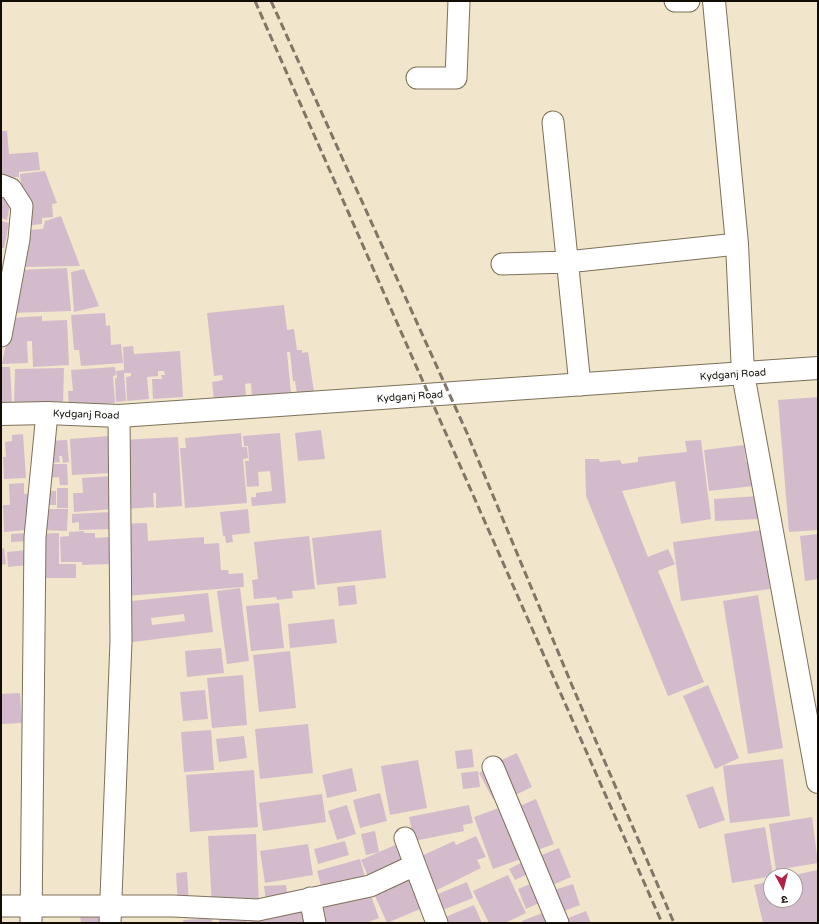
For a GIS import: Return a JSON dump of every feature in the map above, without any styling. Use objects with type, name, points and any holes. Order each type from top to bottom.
[{"type":"main road","points":[[714,1],[737,244],[743,374],[815,746],[818,782]]},
{"type":"main road","name":"Kydganj Road","points":[[1,414],[47,413],[119,416],[580,386],[818,368]]},
{"type":"street","points":[[417,78],[456,78],[459,1]]},
{"type":"street","points":[[675,1],[689,1]]},
{"type":"street","points":[[553,122],[580,386]]},
{"type":"street","points":[[1,185],[11,189],[22,206],[19,239],[1,336]]},
{"type":"street","points":[[502,264],[567,262],[737,244]]},
{"type":"street","points":[[31,915],[35,537],[47,413]]},
{"type":"street","points":[[110,914],[121,641],[119,416]]},
{"type":"street","points":[[493,767],[558,923]]},
{"type":"street","points":[[405,838],[437,923]]},
{"type":"street","points":[[1,906],[31,915],[174,915],[258,910],[370,886],[415,865]]},
{"type":"street","points":[[310,898],[315,923]]},
{"type":"building","points":[[1,131],[7,131],[9,154],[38,152],[40,170],[19,172],[19,177],[2,179]]},
{"type":"building","points":[[45,171],[57,203],[52,204],[53,217],[42,218],[42,224],[25,226],[20,174]]},
{"type":"building","points":[[1,197],[11,199],[7,220],[1,218]]},
{"type":"building","points":[[61,216],[80,266],[19,267],[26,230],[43,229],[45,221]]},
{"type":"building","points":[[1,221],[9,223],[4,248],[1,248]]},
{"type":"building","points":[[67,268],[71,311],[11,313],[17,270]]},
{"type":"building","points":[[84,269],[99,306],[74,312],[71,272]]},
{"type":"building","points":[[284,305],[287,330],[294,329],[297,350],[302,350],[302,353],[308,352],[314,392],[297,394],[295,381],[293,381],[290,352],[287,352],[291,394],[252,398],[251,383],[245,384],[246,398],[214,402],[212,382],[223,380],[222,375],[214,376],[207,313]]},
{"type":"building","points":[[105,313],[106,326],[110,325],[111,345],[121,344],[123,363],[81,366],[79,350],[74,350],[71,315]]},
{"type":"building","points":[[42,316],[42,321],[67,320],[69,365],[33,367],[32,341],[27,341],[28,363],[2,364],[11,318]]},
{"type":"building","points":[[133,346],[134,354],[180,351],[183,397],[153,399],[152,379],[162,379],[161,375],[165,375],[164,371],[158,371],[158,376],[147,377],[149,399],[127,401],[126,377],[131,376],[131,373],[124,373],[126,401],[116,402],[115,378],[117,378],[116,371],[124,370],[123,347]]},
{"type":"building","points":[[1,367],[10,367],[12,405],[1,405]]},
{"type":"building","points":[[115,367],[116,375],[113,376],[115,403],[69,407],[68,391],[73,391],[71,370]]},
{"type":"building","points":[[64,368],[63,407],[14,408],[15,369]]},
{"type":"building","points":[[818,397],[818,530],[789,532],[778,400]]},
{"type":"building","points":[[321,430],[325,459],[298,461],[295,433]]},
{"type":"building","points":[[241,433],[242,447],[247,447],[248,458],[243,459],[247,503],[185,508],[180,448],[186,448],[185,438]]},
{"type":"building","points":[[280,433],[286,503],[252,506],[251,497],[256,497],[256,493],[272,491],[270,471],[258,472],[259,486],[247,487],[245,461],[249,461],[248,446],[244,446],[243,436]]},
{"type":"building","points":[[23,434],[26,478],[4,479],[3,457],[6,457],[5,442],[12,441],[12,435]]},
{"type":"building","points":[[109,436],[111,473],[72,475],[70,439]]},
{"type":"building","points":[[178,437],[182,506],[156,508],[156,493],[153,493],[154,507],[124,509],[120,440]]},
{"type":"building","points":[[67,440],[69,462],[63,463],[62,456],[59,456],[60,462],[49,463],[47,441]]},
{"type":"building","points":[[701,440],[711,519],[681,524],[675,481],[622,491],[648,557],[668,549],[675,564],[658,571],[704,682],[668,696],[586,496],[585,459],[599,459],[600,462],[620,460],[622,464],[638,462],[638,457],[687,452],[685,441]]},
{"type":"building","points":[[744,445],[746,462],[750,462],[753,486],[709,491],[704,450]]},
{"type":"building","points":[[45,464],[67,464],[68,485],[60,485],[59,477],[46,478]]},
{"type":"building","points":[[111,476],[113,509],[74,512],[73,493],[83,493],[82,478]]},
{"type":"building","points":[[24,483],[24,494],[33,493],[35,517],[25,518],[26,530],[4,532],[3,505],[10,505],[9,484]]},
{"type":"building","points":[[57,488],[68,488],[68,508],[57,508]]},
{"type":"building","points":[[49,491],[56,491],[56,505],[43,505]]},
{"type":"building","points":[[758,496],[759,519],[715,521],[714,499]]},
{"type":"building","points":[[41,509],[68,509],[67,531],[41,530]]},
{"type":"building","points":[[248,509],[250,533],[232,535],[233,542],[226,543],[225,536],[223,536],[220,512]]},
{"type":"building","points":[[111,512],[112,529],[79,530],[79,522],[72,523],[72,514]]},
{"type":"building","points":[[147,523],[148,541],[204,537],[204,544],[219,543],[221,570],[228,570],[229,574],[243,573],[244,587],[125,596],[122,524]]},
{"type":"building","points":[[381,530],[386,578],[317,585],[312,538]]},
{"type":"building","points":[[762,530],[770,589],[681,601],[673,542]]},
{"type":"building","points":[[84,531],[84,533],[95,533],[95,538],[111,537],[111,564],[82,565],[82,562],[61,562],[60,537],[69,536],[69,532]]},
{"type":"building","points":[[27,533],[28,541],[11,542],[11,534]]},
{"type":"building","points":[[59,533],[59,564],[76,564],[76,578],[37,578],[37,534]]},
{"type":"building","points":[[818,534],[818,579],[805,581],[800,536]]},
{"type":"building","points":[[309,536],[315,589],[292,591],[293,598],[277,600],[276,597],[254,599],[252,580],[258,579],[254,542]]},
{"type":"building","points":[[4,548],[6,564],[1,565],[1,549]]},
{"type":"building","points":[[27,550],[28,565],[8,567],[7,552]]},
{"type":"building","points":[[355,585],[357,604],[339,606],[337,587]]},
{"type":"building","points":[[240,588],[249,661],[227,664],[217,591]]},
{"type":"building","points":[[208,593],[213,632],[125,643],[122,602]],"holes":[[[184,614],[185,621],[152,625],[151,618]]]},
{"type":"building","points":[[758,595],[783,748],[748,754],[723,601]]},
{"type":"building","points":[[279,603],[284,648],[251,651],[246,606]]},
{"type":"building","points":[[334,619],[337,643],[290,648],[288,624]]},
{"type":"building","points":[[221,648],[224,673],[187,677],[185,651]]},
{"type":"building","points":[[290,651],[296,708],[259,712],[253,655]]},
{"type":"building","points":[[243,675],[247,725],[212,728],[207,678]]},
{"type":"building","points":[[708,685],[739,758],[715,769],[683,696]]},
{"type":"building","points":[[205,690],[208,719],[183,721],[180,692]]},
{"type":"building","points":[[20,693],[22,723],[1,724],[1,694]]},
{"type":"building","points":[[308,724],[313,773],[260,779],[255,729]]},
{"type":"building","points":[[211,730],[214,770],[184,772],[181,732]]},
{"type":"building","points":[[244,736],[247,758],[219,762],[216,739]]},
{"type":"building","points":[[472,749],[474,767],[457,769],[455,751]]},
{"type":"building","points":[[517,753],[532,787],[511,797],[495,763]]},
{"type":"building","points":[[783,759],[790,816],[730,823],[723,766]]},
{"type":"building","points":[[418,760],[427,808],[390,815],[381,766]]},
{"type":"building","points":[[494,765],[507,792],[493,799],[479,773]]},
{"type":"building","points":[[352,768],[357,791],[327,798],[322,775]]},
{"type":"building","points":[[254,770],[258,827],[190,832],[186,775]]},
{"type":"building","points":[[478,771],[480,787],[463,789],[461,773]]},
{"type":"building","points":[[713,786],[725,820],[699,829],[686,795]]},
{"type":"building","points":[[380,793],[387,821],[360,828],[353,800]]},
{"type":"building","points":[[322,794],[326,822],[263,831],[259,803]]},
{"type":"building","points":[[536,799],[554,844],[532,852],[515,808]]},
{"type":"building","points":[[510,804],[529,856],[493,869],[474,817]]},
{"type":"building","points":[[347,805],[356,834],[337,840],[328,811]]},
{"type":"building","points":[[469,805],[473,823],[463,825],[464,831],[414,841],[409,817]]},
{"type":"building","points":[[812,817],[818,863],[788,868],[776,868],[769,824]]},
{"type":"building","points":[[765,827],[772,868],[763,868],[763,878],[732,883],[724,834]]},
{"type":"building","points":[[375,831],[379,852],[366,855],[361,834]]},
{"type":"building","points":[[256,834],[259,904],[212,907],[208,836]]},
{"type":"building","points":[[476,836],[486,857],[477,860],[481,868],[433,892],[417,858],[454,841],[456,845]]},
{"type":"building","points":[[345,841],[349,855],[318,864],[314,849]]},
{"type":"building","points":[[402,842],[413,864],[371,883],[361,860]]},
{"type":"building","points":[[308,844],[313,875],[265,883],[260,851]]},
{"type":"building","points":[[559,848],[571,877],[548,887],[537,857]]},
{"type":"building","points":[[532,857],[538,869],[515,880],[509,869]]},
{"type":"building","points":[[360,859],[365,877],[322,889],[317,871]]},
{"type":"building","points":[[817,870],[818,923],[763,923],[754,885],[763,883],[763,908],[803,908],[803,873]]},
{"type":"building","points":[[187,872],[189,903],[178,904],[176,873]]},
{"type":"building","points":[[412,872],[427,906],[387,923],[372,889]]},
{"type":"building","points":[[508,875],[526,913],[505,923],[489,923],[473,891]]},
{"type":"building","points":[[542,879],[550,898],[526,909],[518,889]]},
{"type":"building","points":[[467,882],[473,898],[440,911],[433,896]]},
{"type":"building","points":[[573,884],[580,905],[558,913],[551,891]]},
{"type":"building","points":[[286,885],[288,900],[266,902],[264,886]]},
{"type":"building","points":[[369,890],[379,918],[366,923],[318,923],[314,911]]},
{"type":"building","points":[[474,905],[482,923],[443,923],[441,919]]},
{"type":"building","points":[[307,907],[309,923],[250,923],[249,918]]},
{"type":"building","points":[[552,909],[558,923],[523,923],[522,921]]},
{"type":"building","points":[[586,911],[591,923],[564,923],[563,920]]},
{"type":"building","points":[[100,913],[100,923],[81,923],[80,915]]},
{"type":"building","points":[[247,915],[247,923],[219,923],[219,917]]},
{"type":"building","points":[[212,918],[212,923],[184,923],[183,920]]},
{"type":"railway","points":[[255,1],[662,923]]},
{"type":"railway","points":[[271,1],[467,433],[571,683],[674,923]]}]
